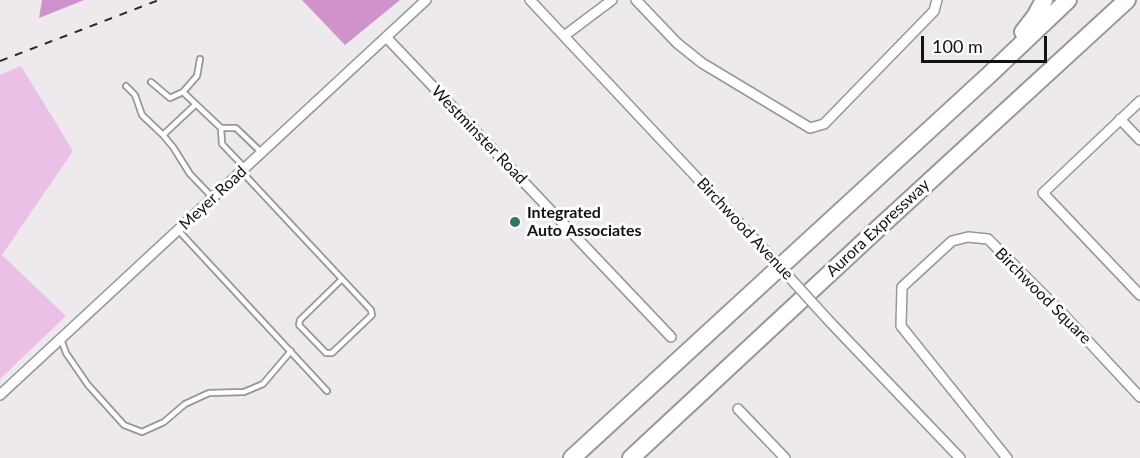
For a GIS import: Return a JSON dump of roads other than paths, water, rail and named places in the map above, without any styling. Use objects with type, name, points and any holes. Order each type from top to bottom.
[{"type":"highway","points":[[989,75],[1036,15],[1044,0]]},
{"type":"highway","points":[[572,458],[1068,0]]},
{"type":"highway","name":"Aurora Expressway","points":[[631,458],[862,242],[1127,0]]},
{"type":"street","name":"Meyer Road","points":[[0,395],[426,0]]},
{"type":"street","name":"Birchwood Avenue","points":[[530,0],[960,458]]},
{"type":"street","points":[[564,36],[612,0]]},
{"type":"street","points":[[636,0],[676,43],[702,63],[810,128],[824,124],[934,11],[937,0]]},
{"type":"street","name":"Westminster Road","points":[[386,37],[671,337]]},
{"type":"street","points":[[1140,101],[1043,193],[1140,295]]},
{"type":"street","points":[[1120,119],[1140,140]]},
{"type":"street","name":"Birchwood Square","points":[[1007,458],[901,326],[902,287],[952,241],[968,237],[988,239],[1062,313],[1140,398]]},
{"type":"street","points":[[738,409],[785,458]]},
{"type":"lane","points":[[151,82],[170,98],[183,92],[197,76],[200,59]]},
{"type":"lane","points":[[126,86],[135,95],[142,115],[163,135],[190,174],[213,198]]},
{"type":"lane","points":[[183,92],[221,128],[236,128],[262,153]]},
{"type":"lane","points":[[163,135],[195,105]]},
{"type":"lane","points":[[221,128],[222,144],[243,170],[371,310],[372,315],[332,353],[326,353],[299,325],[300,320],[342,279]]},
{"type":"lane","points":[[178,230],[327,391]]},
{"type":"lane","points":[[61,339],[66,352],[88,385],[124,425],[142,432],[164,422],[184,404],[209,393],[244,392],[263,384],[291,351]]},
{"type":"railway","points":[[0,61],[159,0]]},
{"type":"place","name":"Integrated Auto Associates","points":[[515,222]]}]
